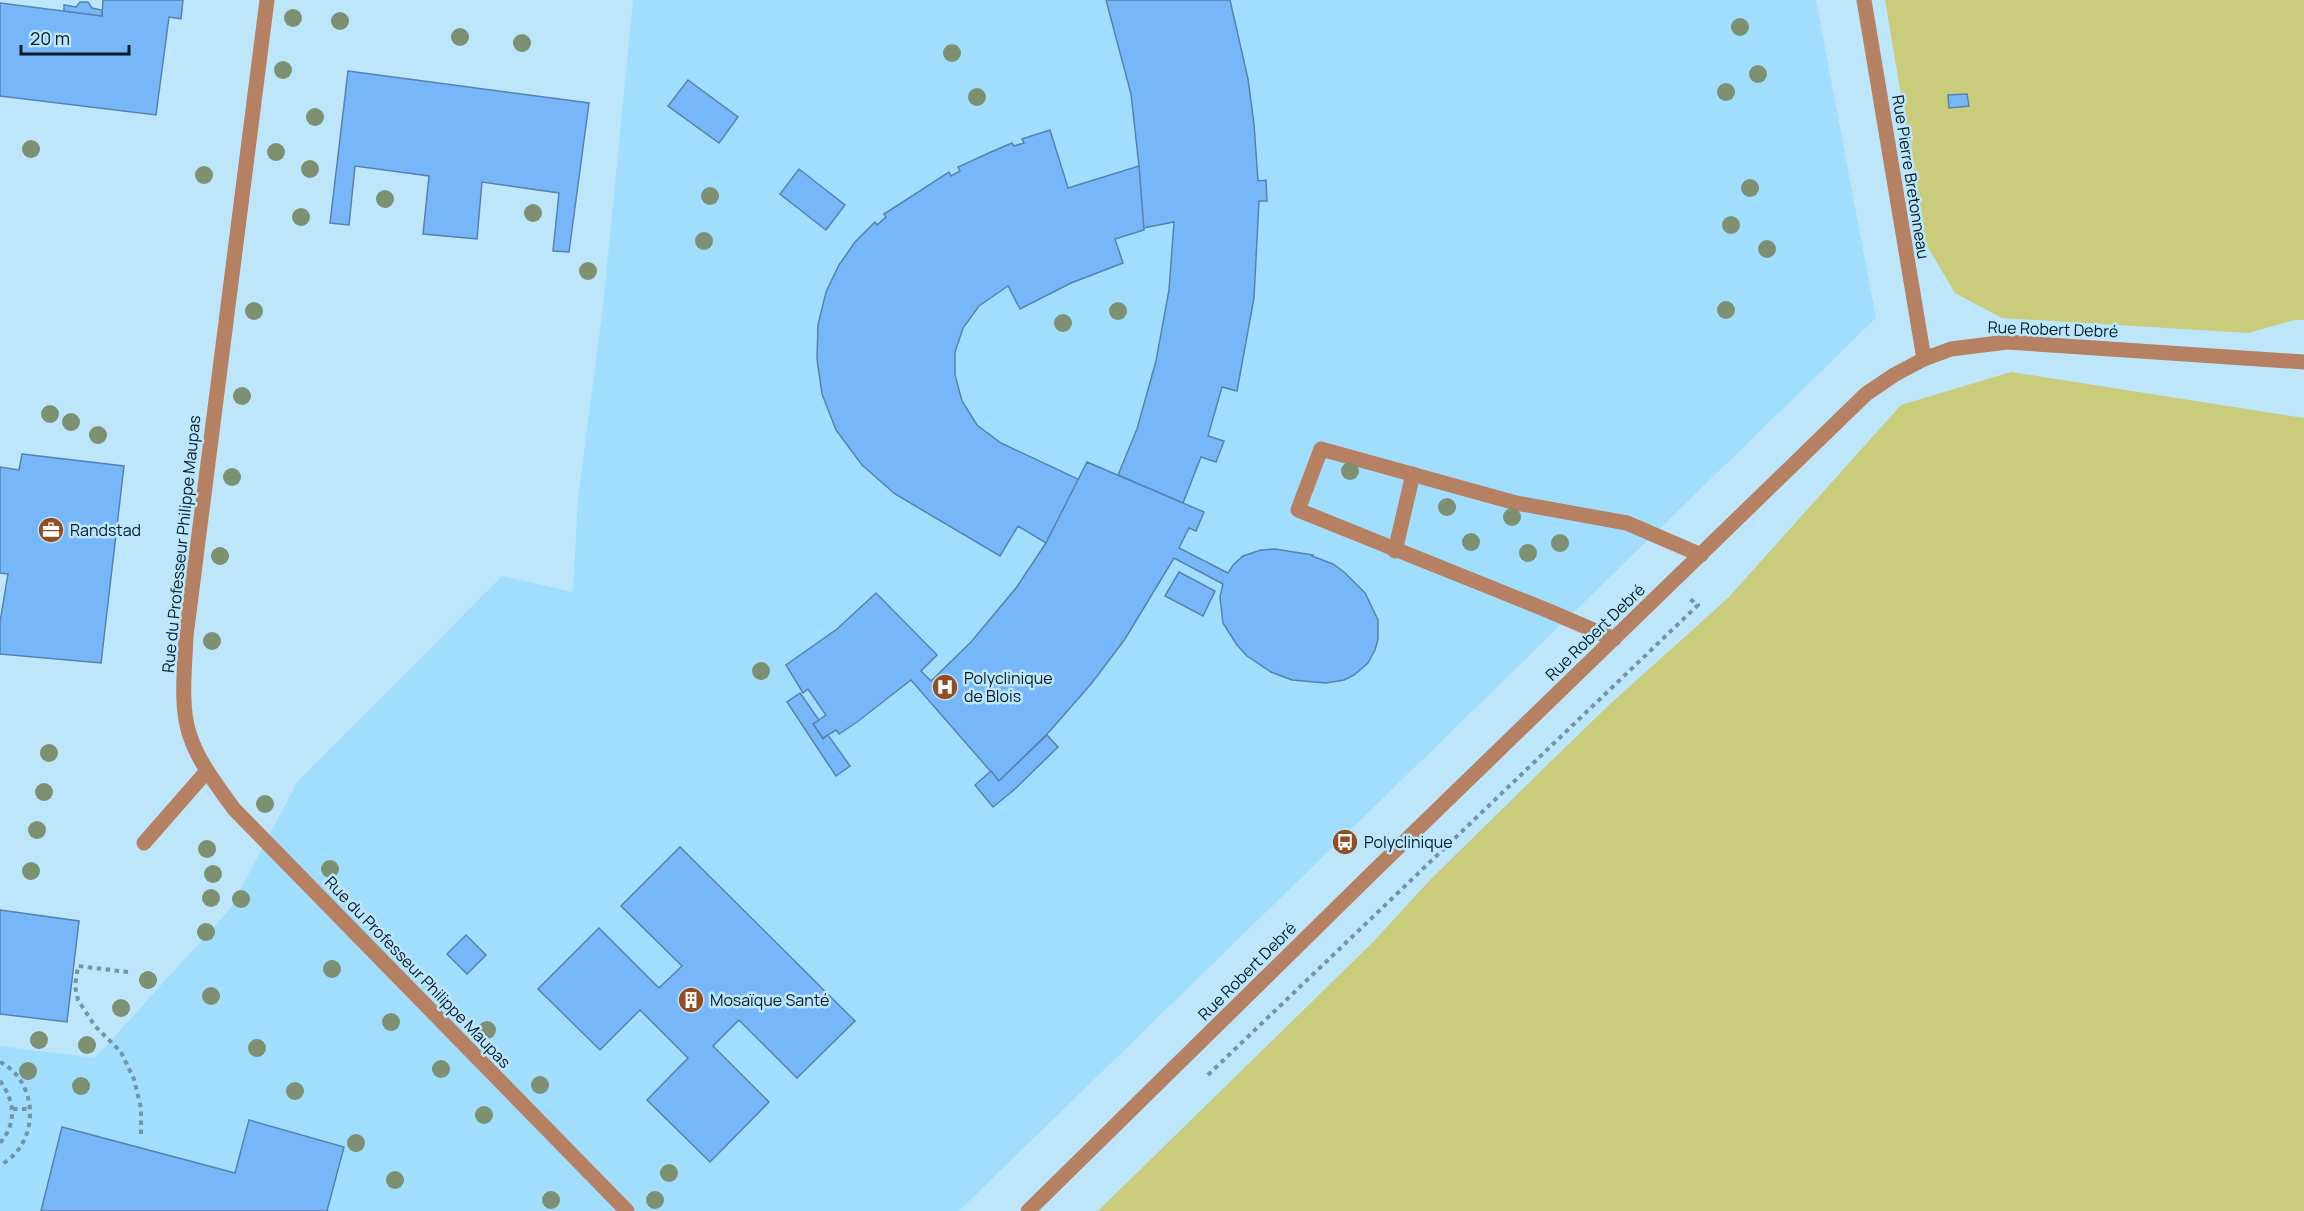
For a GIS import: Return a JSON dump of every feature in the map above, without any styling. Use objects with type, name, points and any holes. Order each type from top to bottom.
[{"type":"street","name":"Rue du Professeur Philippe Maupas","points":[[267,0],[186,636],[184,688],[189,732],[207,771],[234,809],[627,1211]]},
{"type":"street","name":"Rue Pierre Bretonneau","points":[[1864,0],[1924,359]]},
{"type":"street","name":"Rue Robert Debré","points":[[1028,1211],[1866,394],[1894,375],[1924,359],[1951,349],[2007,342],[2304,362]]},
{"type":"street","points":[[1614,639],[1298,510],[1322,449],[1516,503],[1627,523],[1701,555]]},
{"type":"street","points":[[1395,551],[1413,474]]},
{"type":"street","points":[[144,843],[207,771]]},
{"type":"path","points":[[1204,1079],[1698,605],[1669,585]]},
{"type":"path","points":[[128,972],[78,966],[75,986],[78,1000],[95,1026],[121,1052],[134,1079],[141,1108],[141,1135]]},
{"type":"path","points":[[0,1062],[19,1078],[28,1094],[31,1109],[28,1132],[20,1149],[0,1165]]},
{"type":"path","points":[[0,1081],[9,1093],[13,1109],[10,1128],[0,1143]]},
{"type":"path","points":[[13,1109],[31,1109]]},
{"type":"shaded area","name":"Polyclinique de Blois","points":[[633,0],[1816,0],[1876,318],[959,1211],[0,1211],[0,1046],[95,1058],[230,909],[298,781],[502,576],[573,592],[578,498],[603,306]]},
{"type":"green space","points":[[1885,0],[2304,0],[2304,320],[2294,320],[2248,333],[2002,318],[1955,293],[1926,244]]},
{"type":"green space","points":[[2011,372],[2304,418],[2304,1211],[1098,1211],[1373,942],[1430,880],[1544,768],[1610,704],[1728,598],[1901,405]]},
{"type":"building","points":[[103,0],[183,0],[181,19],[169,17],[156,115],[0,96],[0,3],[102,16]]},
{"type":"building","points":[[1106,0],[1230,0],[1248,79],[1258,181],[1266,180],[1267,201],[1259,201],[1254,298],[1237,391],[1222,387],[1208,436],[1224,441],[1216,462],[1201,457],[1183,503],[1118,475],[1137,429],[1156,361],[1169,290],[1174,222],[1143,228],[1131,94]]},
{"type":"building","points":[[80,2],[88,2],[92,8],[102,10],[102,16],[64,11],[64,5],[76,7]]},
{"type":"building","points":[[348,71],[589,103],[569,252],[553,251],[559,193],[482,182],[477,239],[423,234],[429,176],[355,166],[349,225],[330,223]]},
{"type":"building","points":[[688,80],[738,117],[719,143],[668,106]]},
{"type":"building","points":[[1967,94],[1969,106],[1949,108],[1948,95]]},
{"type":"building","points":[[1050,130],[1068,188],[1139,166],[1144,230],[1115,239],[1123,263],[1071,283],[1020,309],[1008,286],[979,306],[963,328],[955,352],[955,375],[962,401],[977,425],[1001,443],[1080,480],[1046,543],[1018,526],[1000,556],[895,494],[862,465],[836,430],[822,394],[817,359],[818,325],[826,292],[839,265],[855,242],[875,222],[877,225],[886,217],[884,214],[949,172],[951,176],[960,171],[958,167],[1012,143],[1014,146],[1024,143],[1022,139]]},
{"type":"building","points":[[799,169],[845,205],[826,230],[780,194]]},
{"type":"building","points":[[22,454],[124,466],[101,663],[0,654],[0,622],[8,574],[0,573],[0,467],[19,470]]},
{"type":"building","points":[[1087,462],[1204,512],[1196,531],[1189,528],[1179,548],[1228,573],[1243,556],[1261,550],[1275,549],[1313,555],[1333,564],[1365,593],[1378,620],[1378,639],[1368,663],[1344,680],[1326,683],[1292,680],[1271,672],[1247,656],[1223,623],[1220,597],[1223,584],[1174,558],[1125,639],[1091,684],[1049,732],[999,781],[911,680],[839,734],[836,730],[823,738],[813,724],[826,715],[808,689],[803,693],[786,665],[837,629],[876,593],[937,655],[921,671],[931,681],[971,642],[1016,588],[1046,543]]},
{"type":"building","points":[[1179,572],[1215,591],[1203,616],[1165,596]]},
{"type":"building","points":[[800,693],[819,720],[813,724],[823,739],[828,735],[850,766],[836,776],[787,702]]},
{"type":"building","points":[[1047,735],[1058,747],[993,807],[975,785],[991,771],[999,781]]},
{"type":"building","name":"Mosaïque Santé","points":[[680,847],[855,1021],[797,1078],[739,1020],[713,1046],[769,1102],[710,1162],[647,1100],[688,1058],[640,1010],[600,1050],[538,989],[599,928],[659,988],[682,966],[621,906]]},
{"type":"building","points":[[0,910],[79,921],[67,1022],[0,1014]]},
{"type":"building","points":[[466,935],[486,955],[467,974],[447,954]]},
{"type":"building","points":[[249,1120],[344,1147],[327,1211],[41,1211],[62,1127],[235,1173]]},
{"type":"place","name":"Randstad","points":[[51,530]]},
{"type":"place","name":"Polyclinique de Blois","points":[[945,687]]},
{"type":"place","name":"Polyclinique","points":[[1345,842]]},
{"type":"place","name":"Mosaïque Santé","points":[[691,1000]]}]
